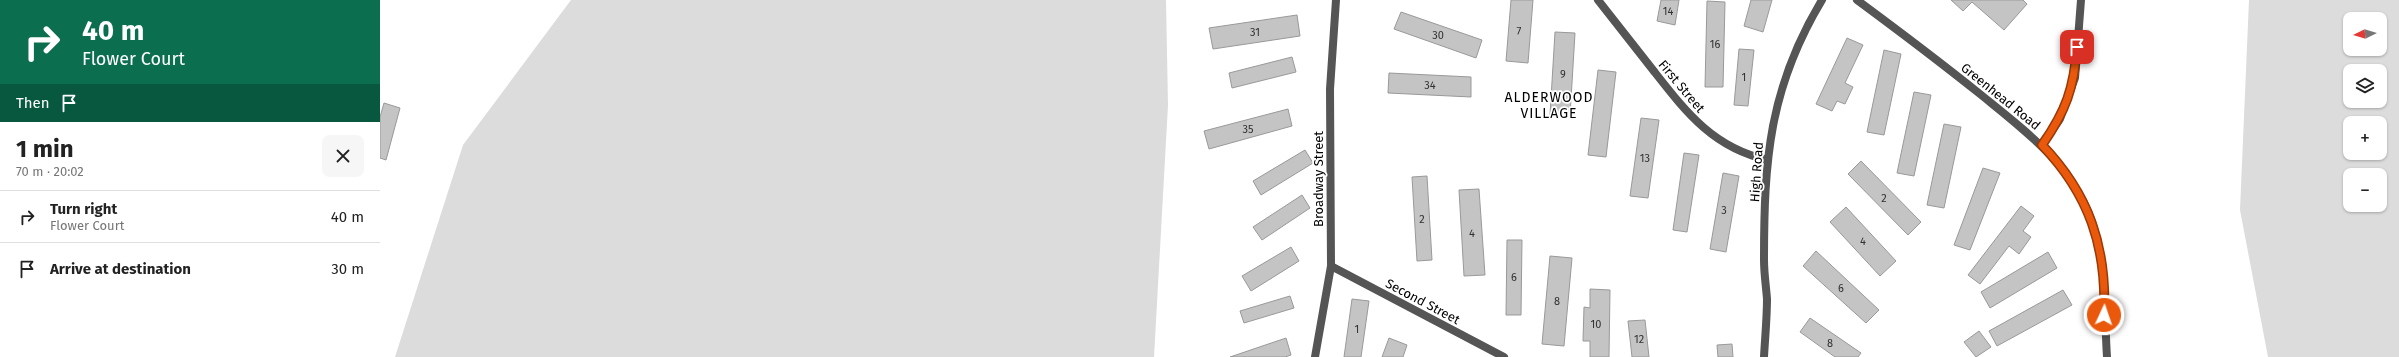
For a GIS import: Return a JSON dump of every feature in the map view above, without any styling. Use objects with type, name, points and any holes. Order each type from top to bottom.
[{"type":"street","name":"Broadway Street","points":[[1315,357],[1331,266],[1330,89],[1336,0]]},
{"type":"street","name":"First Street","points":[[1598,0],[1686,112],[1707,132],[1733,148],[1768,160]]},
{"type":"street","name":"High Road","points":[[1764,357],[1767,299],[1764,262],[1768,160],[1773,122],[1786,73],[1807,26],[1822,0]]},
{"type":"street","name":"Greenhead Road","points":[[1858,0],[1932,55],[2042,145],[2058,161],[2076,187],[2094,227],[2102,259],[2105,285],[2107,357]]},
{"type":"street","points":[[2042,145],[2060,119],[2075,78],[2081,0]]},
{"type":"street","name":"Second Street","points":[[1331,266],[1504,357]]},
{"type":"shaded area","points":[[571,0],[1166,0],[1168,105],[1154,357],[395,357],[463,145]]},
{"type":"shaded area","points":[[2249,0],[2399,0],[2399,357],[2268,357],[2240,210]]},
{"type":"building","points":[[1511,0],[1533,0],[1528,63],[1506,61]]},
{"type":"building","points":[[1661,0],[1679,0],[1675,25],[1657,21]]},
{"type":"building","points":[[1751,0],[1772,0],[1763,32],[1744,26]]},
{"type":"building","points":[[1951,0],[2023,0],[2027,4],[2004,30],[1972,2],[1963,11]]},
{"type":"building","points":[[1707,1],[1725,2],[1723,87],[1705,87]]},
{"type":"building","points":[[1401,12],[1482,40],[1476,58],[1394,29]]},
{"type":"building","points":[[1297,15],[1300,36],[1213,49],[1209,28]]},
{"type":"building","points":[[1555,32],[1575,33],[1570,116],[1550,115]]},
{"type":"building","points":[[1847,38],[1863,45],[1845,83],[1853,87],[1845,104],[1837,101],[1832,111],[1816,104]]},
{"type":"building","points":[[1739,49],[1754,50],[1748,106],[1734,105]]},
{"type":"building","points":[[1884,50],[1901,54],[1884,135],[1867,132]]},
{"type":"building","points":[[1292,57],[1296,72],[1232,88],[1229,73]]},
{"type":"building","points":[[1598,70],[1616,72],[1606,157],[1588,155]]},
{"type":"building","points":[[1389,73],[1471,77],[1471,97],[1388,93]]},
{"type":"building","points":[[1914,92],[1931,95],[1914,176],[1897,173]]},
{"type":"building","points":[[384,103],[400,108],[386,160],[380,158],[380,117]]},
{"type":"building","points":[[1288,109],[1292,126],[1209,149],[1204,131]]},
{"type":"building","points":[[1641,118],[1659,120],[1648,198],[1630,196]]},
{"type":"building","points":[[1944,124],[1961,127],[1944,208],[1927,205]]},
{"type":"building","points":[[1305,150],[1313,163],[1261,195],[1253,181]]},
{"type":"building","points":[[1684,153],[1699,155],[1687,232],[1673,230]]},
{"type":"building","points":[[1861,161],[1921,222],[1908,235],[1848,174]]},
{"type":"building","points":[[1983,168],[2000,173],[1970,250],[1954,245]]},
{"type":"building","points":[[1723,173],[1739,176],[1726,252],[1710,249]]},
{"type":"building","points":[[1427,176],[1432,260],[1417,261],[1412,177]]},
{"type":"building","points":[[1479,189],[1485,275],[1464,276],[1459,190]]},
{"type":"building","points":[[1302,195],[1310,208],[1262,240],[1253,227]]},
{"type":"building","points":[[2021,206],[2034,216],[2023,231],[2031,237],[2019,254],[2009,246],[1980,284],[1968,275]]},
{"type":"building","points":[[1846,207],[1896,261],[1880,276],[1830,222]]},
{"type":"building","points":[[1507,240],[1522,240],[1521,315],[1506,315]]},
{"type":"building","points":[[1291,247],[1299,261],[1251,291],[1242,276]]},
{"type":"building","points":[[1816,251],[1879,310],[1866,323],[1803,266]]},
{"type":"building","points":[[2048,252],[2057,268],[1990,308],[1981,292]]},
{"type":"building","points":[[1550,256],[1572,258],[1564,346],[1542,344]]},
{"type":"building","points":[[1590,289],[1610,290],[1609,357],[1590,357],[1590,341],[1583,341],[1584,307],[1590,308]]},
{"type":"building","points":[[2063,290],[2072,305],[1997,346],[1989,331]]},
{"type":"building","points":[[1290,296],[1294,308],[1244,323],[1240,311]]},
{"type":"building","points":[[1352,299],[1369,301],[1361,357],[1344,357]]},
{"type":"building","points":[[1810,318],[1861,353],[1858,357],[1835,357],[1800,332]]},
{"type":"building","points":[[1645,320],[1649,357],[1632,357],[1628,321]]},
{"type":"building","points":[[1979,331],[1991,347],[1976,357],[1964,342]]},
{"type":"building","points":[[1286,338],[1291,355],[1285,357],[1230,357]]},
{"type":"building","points":[[1389,338],[1407,345],[1403,357],[1382,357]]},
{"type":"building","points":[[1732,344],[1733,357],[1718,357],[1717,345]]},
{"type":"district","name":"ALDERWOOD VILLAGE","points":[[1549,106]]},
{"type":"route","points":[[2077,47],[2075,78],[2060,119],[2042,145],[2058,161],[2076,187],[2094,227],[2102,259],[2105,291],[2104,315]]}]
